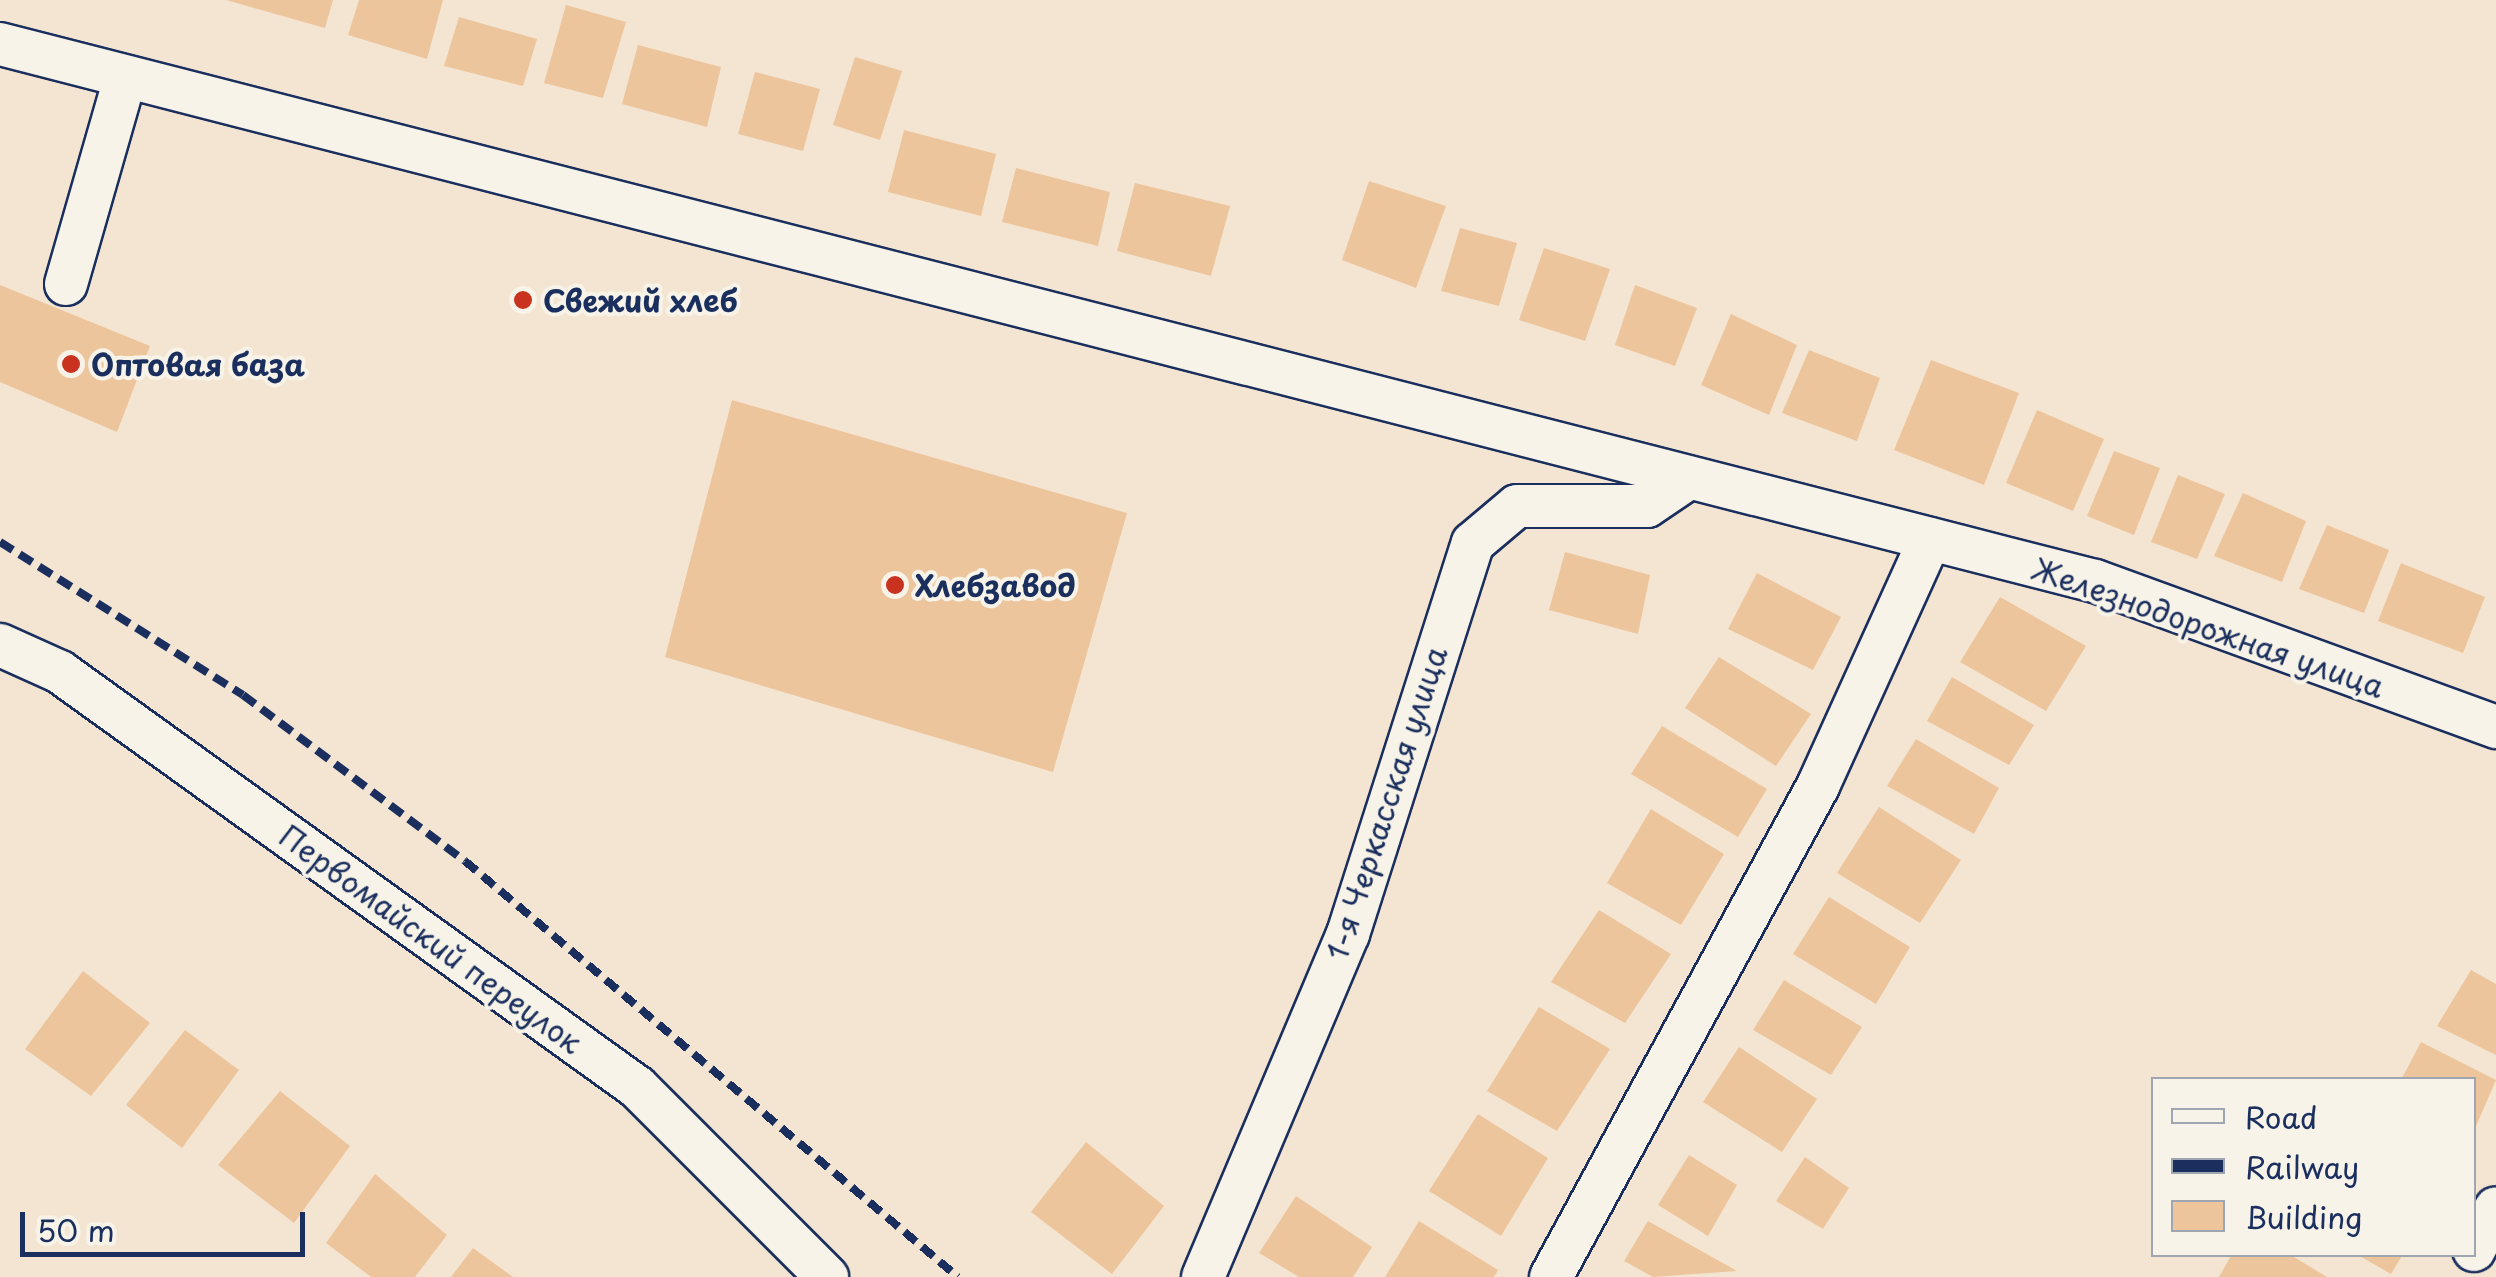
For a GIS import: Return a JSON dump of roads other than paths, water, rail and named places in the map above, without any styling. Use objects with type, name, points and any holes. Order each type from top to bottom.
[{"type":"street","points":[[0,44],[125,78],[66,284]]},
{"type":"street","name":"Железнодорожная улица","points":[[125,78],[1684,481],[2095,581],[2496,728]]},
{"type":"street","name":"1-я Черкасская улица","points":[[1203,1277],[1348,934],[1473,544],[1517,506],[1647,506],[1684,481]]},
{"type":"street","points":[[1551,1277],[1818,786],[1930,538]]},
{"type":"street","name":"Первомайский переулок","points":[[0,645],[60,672],[637,1088],[826,1277]]},
{"type":"street","points":[[2476,1245],[2496,1208]]},
{"type":"railway","points":[[0,542],[243,695],[465,861],[958,1277]]},
{"type":"place","name":"Свежий хлеб","points":[[523,300]]},
{"type":"place","name":"Оптовая база","points":[[71,364]]},
{"type":"place","name":"Хлебзавод","points":[[895,585]]}]
